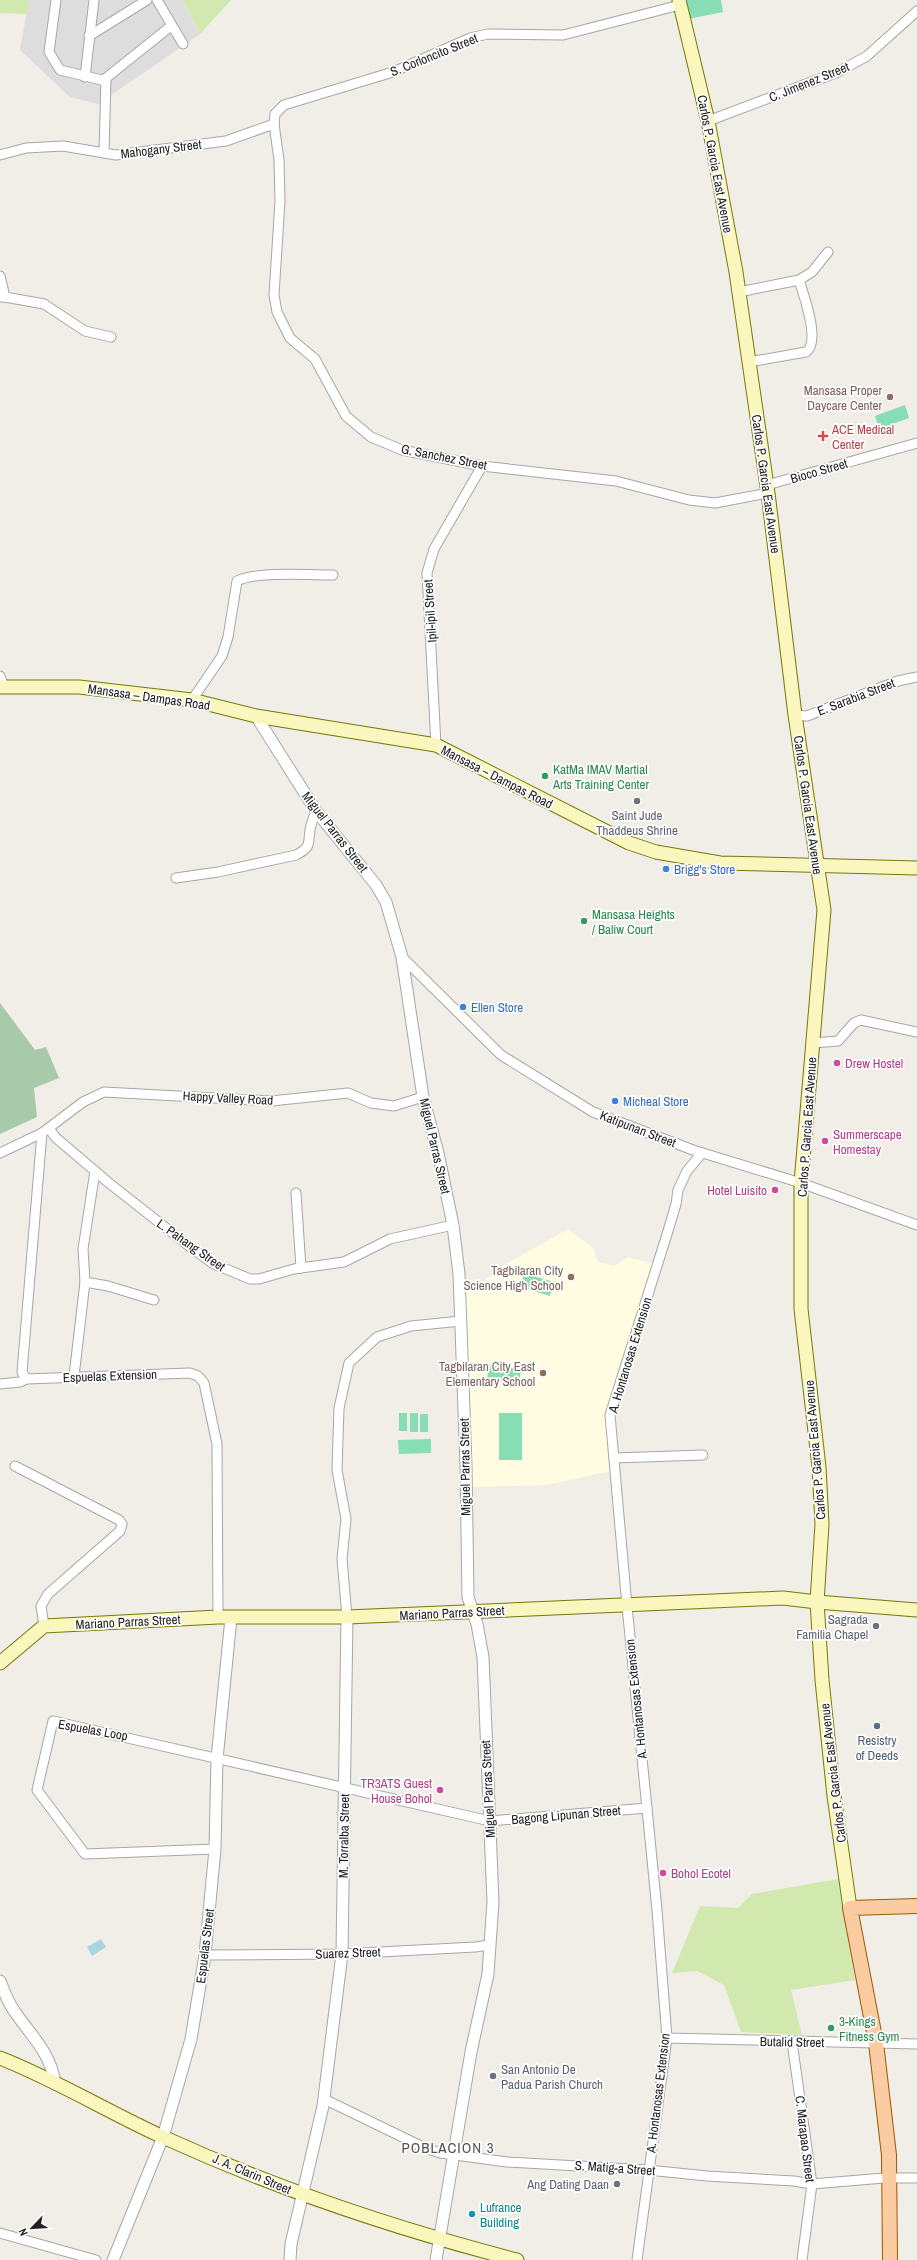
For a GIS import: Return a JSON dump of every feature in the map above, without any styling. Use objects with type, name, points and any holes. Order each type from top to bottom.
[{"type":"main road","name":"Carlos P. Garcia East Avenue","points":[[680,3],[708,121],[739,292],[767,489],[795,715],[824,910],[814,1043],[801,1183],[801,1309],[819,1467],[822,1524],[817,1602],[822,1680],[834,1796],[850,1908],[876,2044],[889,2155],[890,2260]]},
{"type":"main road","name":"Mansasa – Dampas Road","points":[[1,684],[79,687],[192,700],[256,716],[436,745],[629,843],[656,852],[720,863],[917,868]]},
{"type":"main road","name":"Mariano Parras Street","points":[[44,1626],[224,1618],[347,1617],[783,1598],[917,1610]]},
{"type":"main road","points":[[0,1663],[44,1626]]},
{"type":"main road","points":[[850,1908],[917,1906]]},
{"type":"main road","name":"J. A. Clarin Street","points":[[0,2058],[163,2138],[302,2195],[439,2240],[517,2260]]},
{"type":"street","points":[[56,0],[49,52],[60,70],[106,81]]},
{"type":"street","points":[[85,77],[94,0]]},
{"type":"street","points":[[90,36],[147,0]]},
{"type":"street","points":[[157,0],[183,44]]},
{"type":"street","name":"S. Corloncito Street","points":[[274,124],[275,114],[284,105],[393,72],[470,38],[488,34],[563,34],[680,3]]},
{"type":"street","name":"C. Jimenez Street","points":[[708,121],[838,72],[867,56],[917,11]]},
{"type":"street","points":[[104,153],[106,78],[112,71],[171,26]]},
{"type":"street","name":"Mahogany Street","points":[[0,155],[26,148],[63,146],[116,155],[226,141],[274,124]]},
{"type":"street","name":"G. Sanchez Street","points":[[274,124],[279,160],[280,201],[274,295],[277,312],[290,338],[315,359],[346,416],[371,437],[402,450],[482,466],[616,481],[689,500],[715,503],[767,489]]},
{"type":"street","points":[[739,292],[799,280],[812,272],[828,252]]},
{"type":"street","points":[[0,276],[3,297],[44,304],[85,331],[111,336]]},
{"type":"street","points":[[749,362],[806,352],[811,349],[813,342],[808,307],[799,280]]},
{"type":"street","name":"Bioco Street","points":[[767,489],[917,443]]},
{"type":"street","name":"Ipil-ipil Street","points":[[436,745],[427,573],[434,548],[482,466]]},
{"type":"street","points":[[192,700],[222,656],[228,637],[237,581],[244,578],[258,576],[333,574]]},
{"type":"street","name":"E. Sarabia Street","points":[[795,715],[807,716],[898,681],[917,677]]},
{"type":"street","name":"Miguel Parras Street","points":[[256,716],[316,811],[376,884],[386,902],[402,957],[423,1097],[438,1153],[453,1225],[459,1274],[462,1321],[466,1464],[468,1597],[477,1624],[483,1657],[493,1902],[488,1974],[471,2052],[436,2260]]},
{"type":"street","points":[[176,878],[218,872],[305,850],[310,842],[310,829],[316,811]]},
{"type":"street","name":"Katipunan Street","points":[[402,957],[501,1055],[593,1112],[702,1153],[801,1183],[917,1225]]},
{"type":"street","points":[[814,1043],[838,1041],[854,1023],[861,1020],[917,1032]]},
{"type":"street","name":"Happy Valley Road","points":[[0,1153],[46,1130],[83,1102],[104,1092],[271,1101],[348,1093],[371,1103],[394,1106],[423,1097]]},
{"type":"street","points":[[26,1379],[22,1372],[46,1130]]},
{"type":"street","name":"L. Pahang Street","points":[[46,1130],[189,1246],[214,1264],[250,1279],[260,1279],[301,1268],[344,1262],[390,1239],[453,1225]]},
{"type":"street","name":"A. Hontanosas Extension","points":[[637,2260],[667,2038],[647,1808],[626,1606],[610,1415],[668,1232],[676,1204],[678,1190],[687,1171],[702,1153]]},
{"type":"street","points":[[74,1376],[85,1282],[83,1249],[95,1171]]},
{"type":"street","points":[[296,1193],[301,1268]]},
{"type":"street","points":[[85,1282],[108,1286],[154,1300]]},
{"type":"street","name":"M. Torralba Street","points":[[290,2260],[291,2244],[324,2099],[342,1954],[347,1617],[342,1559],[346,1519],[337,1470],[339,1408],[349,1363],[377,1337],[411,1326],[462,1321]]},
{"type":"street","name":"Espuelas Extension","points":[[0,1384],[20,1382],[26,1379],[74,1376],[190,1373],[198,1376],[204,1383],[217,1444],[224,1618]]},
{"type":"street","points":[[614,1458],[703,1455]]},
{"type":"street","points":[[15,1466],[119,1520],[122,1524],[120,1531],[48,1594],[42,1606],[44,1626]]},
{"type":"street","name":"Espuelas Street","points":[[113,2260],[163,2138],[191,2039],[205,1955],[215,1849],[216,1759],[224,1618]]},
{"type":"street","name":"Espuelas Loop","points":[[215,1849],[84,1854],[37,1790],[54,1721],[216,1759]]},
{"type":"street","name":"Bagong Lipunan Street","points":[[216,1759],[490,1821],[647,1808]]},
{"type":"street","name":"Suarez Street","points":[[205,1955],[342,1954],[490,1945]]},
{"type":"street","points":[[0,1981],[14,2011],[39,2044],[53,2067],[55,2084]]},
{"type":"street","name":"Butalid Street","points":[[667,2038],[917,2044]]},
{"type":"street","name":"C. Marapao Street","points":[[792,2042],[812,2184],[802,2260]]},
{"type":"street","name":"S. Matig-a Street","points":[[324,2099],[423,2147],[454,2155],[507,2162],[648,2170],[707,2176],[794,2181],[812,2184],[890,2178],[917,2178]]},
{"type":"street","points":[[0,2233],[96,2260]]},
{"type":"shaded area","points":[[29,0],[183,0],[200,34],[98,104],[70,97],[20,50]]},
{"type":"shaded area","name":"Tagbilaran City East Elementary School","points":[[568,1229],[593,1248],[598,1262],[614,1266],[628,1257],[658,1265],[609,1414],[615,1470],[547,1485],[469,1487],[460,1288],[479,1286],[497,1269]]},
{"type":"green space","points":[[0,0],[29,0],[27,14],[0,13]]},
{"type":"green space","points":[[183,0],[231,0],[200,34]]},
{"type":"green space","points":[[685,0],[721,0],[723,12],[688,19]]},
{"type":"green space","points":[[905,405],[909,418],[879,429],[875,416]]},
{"type":"green space","points":[[0,1003],[35,1050],[46,1047],[59,1078],[34,1088],[37,1117],[0,1134]]},
{"type":"green space","points":[[524,1273],[554,1282],[550,1296],[520,1287]]},
{"type":"green space","points":[[489,1365],[521,1369],[519,1383],[487,1379]]},
{"type":"green space","points":[[399,1413],[407,1413],[407,1431],[399,1431]]},
{"type":"green space","points":[[410,1413],[418,1413],[418,1432],[410,1432]]},
{"type":"green space","points":[[499,1413],[522,1413],[522,1460],[499,1460]]},
{"type":"green space","points":[[420,1414],[428,1414],[428,1432],[420,1432]]},
{"type":"green space","points":[[431,1439],[431,1453],[399,1454],[398,1440]]},
{"type":"green space","points":[[838,1879],[855,1980],[791,1990],[802,2035],[741,2032],[724,1985],[697,1971],[672,1973],[700,1906],[738,1908],[752,1894]]},
{"type":"water","points":[[101,1939],[106,1947],[92,1956],[87,1947]]},
{"type":"place","name":"Mansasa Proper Daycare Center","points":[[890,397]]},
{"type":"place","name":"ACE Medical Center","points":[[823,436]]},
{"type":"place","name":"KatMa IMAV Martial Arts Training Center","points":[[545,776]]},
{"type":"place","name":"Saint Jude Thaddeus Shrine","points":[[637,801]]},
{"type":"place","name":"Brigg's Store","points":[[666,869]]},
{"type":"place","name":"Mansasa Heights / Baliw Court","points":[[584,921]]},
{"type":"place","name":"Ellen Store","points":[[463,1007]]},
{"type":"place","name":"Drew Hostel","points":[[837,1063]]},
{"type":"place","name":"Micheal Store","points":[[615,1101]]},
{"type":"place","name":"Summerscape Homestay","points":[[825,1141]]},
{"type":"place","name":"Hotel Luisito","points":[[775,1190]]},
{"type":"place","name":"Tagbilaran City Science High School","points":[[571,1277]]},
{"type":"place","name":"Tagbilaran City East Elementary School","points":[[543,1373]]},
{"type":"place","name":"Sagrada Familia Chapel","points":[[876,1626]]},
{"type":"place","name":"Resistry of Deeds","points":[[877,1726]]},
{"type":"place","name":"TR3ATS Guest House Bohol","points":[[440,1790]]},
{"type":"place","name":"Bohol Ecotel","points":[[663,1873]]},
{"type":"place","name":"3-Kings Fitness Gym","points":[[831,2028]]},
{"type":"place","name":"San Antonio De Padua Parish Church","points":[[493,2076]]},
{"type":"place","name":"Ang Dating Daan","points":[[617,2184]]},
{"type":"place","name":"Lufrance Building","points":[[472,2214]]},
{"type":"district","name":"POBLACION 3","points":[[448,2147]]}]
